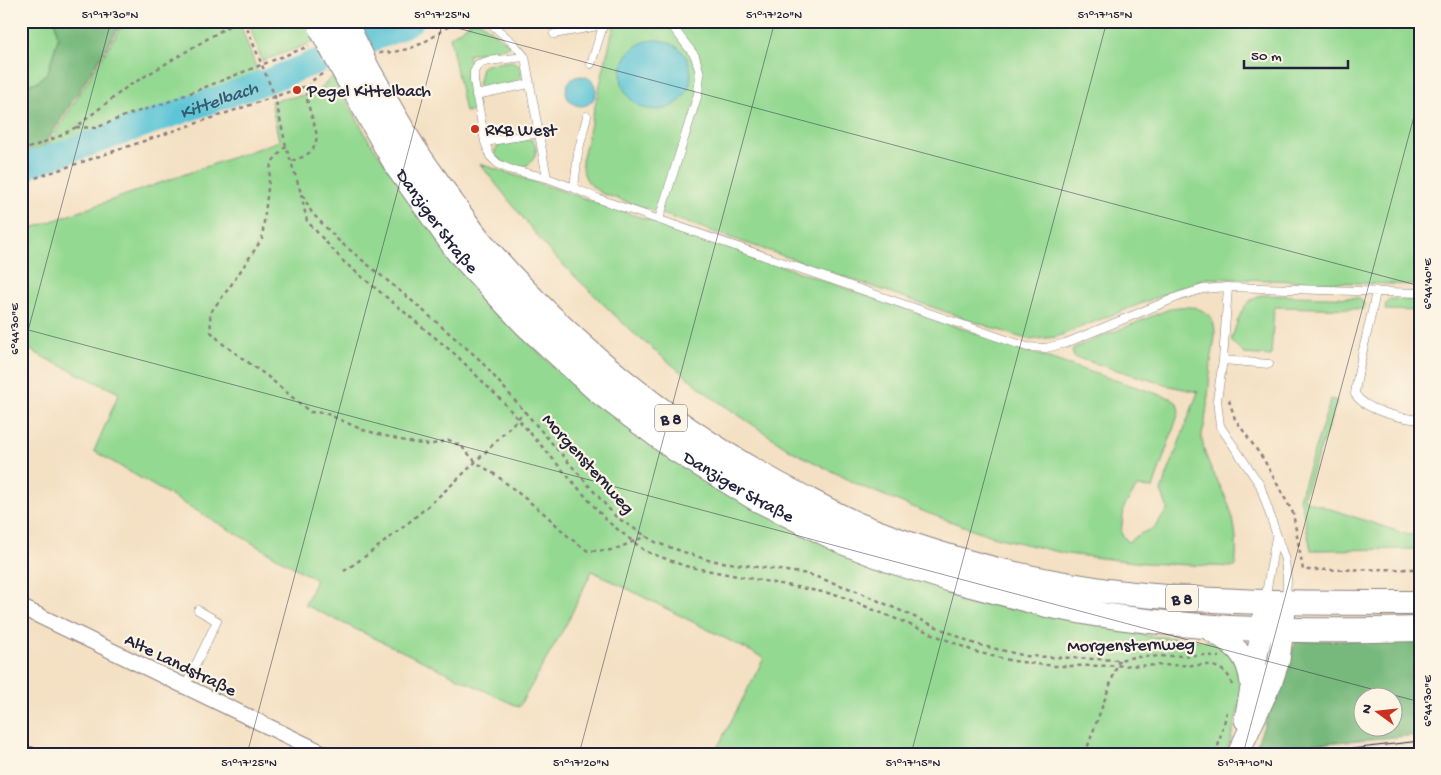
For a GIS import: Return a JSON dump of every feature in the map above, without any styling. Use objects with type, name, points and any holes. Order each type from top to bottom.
[{"type":"highway","name":"Danziger Straße","points":[[328,24],[357,73],[478,240],[555,322],[613,374],[690,432],[769,481],[854,523],[900,541],[957,560],[997,570],[1052,583],[1099,590]]},
{"type":"highway","name":"Danziger Straße","points":[[357,73],[398,167],[459,252],[525,323],[599,391],[676,449],[758,499],[852,545],[958,582],[1049,605],[1097,614]]},
{"type":"main road","name":"Danziger Straße","points":[[1099,590],[1195,600],[1275,603],[1420,603]]},
{"type":"main road","points":[[1239,749],[1272,680],[1278,660],[1273,630],[1275,603]]},
{"type":"main road","name":"Danziger Straße","points":[[1097,614],[1205,627],[1332,631],[1420,629]]},
{"type":"main road","points":[[1205,627],[1231,643],[1246,660],[1250,672],[1242,689],[1239,749]]},
{"type":"main road","points":[[1242,689],[1273,630]]},
{"type":"street","name":"Alte Landstraße","points":[[21,607],[324,754]]},
{"type":"lane","points":[[488,21],[514,44],[524,57],[547,178]]},
{"type":"lane","points":[[495,28],[501,21]]},
{"type":"lane","points":[[658,219],[698,94],[700,74],[695,56],[668,21]]},
{"type":"lane","points":[[554,34],[604,23],[591,64]]},
{"type":"lane","points":[[524,57],[488,61],[478,64],[474,72],[484,142],[490,156],[498,164],[509,169],[547,178],[600,199],[1026,347],[1046,348],[1066,344],[1180,296],[1203,289],[1420,293]]},
{"type":"lane","points":[[476,95],[530,84]]},
{"type":"lane","points":[[574,188],[578,153],[587,116]]},
{"type":"lane","points":[[484,142],[538,133]]},
{"type":"lane","points":[[1228,288],[1223,360],[1217,400],[1220,426],[1260,486],[1276,534],[1284,560],[1287,579],[1275,603]]},
{"type":"lane","points":[[1376,292],[1371,322],[1358,371],[1355,394],[1360,402],[1397,417],[1420,420]]},
{"type":"lane","points":[[1223,360],[1269,364]]},
{"type":"lane","points":[[1275,603],[1276,534]]},
{"type":"lane","points":[[185,687],[217,621],[198,610]]},
{"type":"path","points":[[21,151],[60,136],[76,127],[127,87],[237,21]]},
{"type":"path","name":"Morgensternweg","points":[[245,21],[275,97],[286,146],[300,190],[312,213],[338,242],[411,300],[479,359],[616,517],[657,543],[708,560],[808,574],[854,590],[976,644],[1026,656],[1119,660],[1206,655]]},
{"type":"path","points":[[76,127],[96,128],[127,115],[165,103],[261,64]]},
{"type":"path","points":[[21,184],[309,84]]},
{"type":"path","points":[[291,161],[305,156],[312,150],[316,141],[316,130]]},
{"type":"path","points":[[286,146],[271,163],[262,238],[210,312],[211,332],[223,344],[267,376],[310,412],[325,413],[363,430],[409,442],[429,445],[449,440],[461,446],[477,462],[496,475],[547,516],[571,539],[588,551],[614,550],[646,536]]},
{"type":"path","points":[[300,190],[307,221],[344,262],[456,355],[518,419],[607,521],[645,550],[685,566],[838,595],[976,652],[1013,661],[1056,666],[1209,665],[1220,667],[1242,689]]},
{"type":"path","points":[[1228,396],[1235,419],[1264,460],[1293,513],[1303,570],[1420,569]]},
{"type":"path","points":[[344,571],[378,548],[477,462],[525,411]]},
{"type":"path","points":[[1085,754],[1119,660]]},
{"type":"path","points":[[1216,754],[1228,709]]},
{"type":"green space","points":[[21,21],[55,21],[58,39],[48,71],[38,82],[21,87]]},
{"type":"green space","points":[[55,21],[123,21],[37,158],[21,164],[21,87],[38,82],[48,71],[58,39]]},
{"type":"green space","points":[[125,21],[239,21],[260,78],[40,158]]},
{"type":"green space","points":[[248,21],[306,21],[314,42],[262,61]]},
{"type":"green space","points":[[356,21],[401,21],[364,37]]},
{"type":"green space","points":[[473,21],[479,21],[509,44],[508,47],[468,55],[478,110],[465,112],[450,37]]},
{"type":"green space","points":[[615,21],[1420,21],[1420,285],[1206,278],[1056,337],[1030,340],[1013,335],[601,193],[589,183],[583,172],[582,161]]},
{"type":"green space","points":[[511,61],[521,69],[519,83],[480,90],[478,86],[482,67],[489,64]]},
{"type":"green space","points":[[333,76],[370,142],[486,301],[560,373],[650,440],[1092,622],[1149,636],[1207,641],[1217,644],[1234,654],[1244,687],[1227,754],[714,754],[764,658],[592,571],[567,623],[519,707],[305,605],[316,580],[94,451],[119,393],[21,345],[21,232],[279,141],[271,101],[316,93]]},
{"type":"green space","points":[[527,139],[533,140],[536,150],[529,164],[520,167],[509,165],[495,156],[495,150],[499,145]]},
{"type":"green space","points":[[480,164],[653,221],[997,341],[1170,398],[1177,403],[1179,412],[1153,488],[1137,487],[1124,507],[1121,533],[1128,542],[1154,528],[1168,509],[1161,491],[1198,392],[1170,386],[1074,357],[1072,351],[1074,348],[1172,308],[1191,307],[1202,310],[1211,319],[1215,334],[1202,439],[1206,456],[1228,503],[1233,519],[1236,543],[1235,567],[1144,563],[1067,554],[995,537],[930,514],[863,487],[792,451],[713,398],[632,332],[550,252]]},
{"type":"green space","points":[[1261,295],[1359,298],[1365,305],[1364,309],[1274,307],[1271,356],[1244,354],[1231,341],[1244,308],[1248,302]]},
{"type":"green space","points":[[1390,299],[1420,300],[1420,311],[1385,310],[1386,303]]},
{"type":"green space","points":[[1331,399],[1337,401],[1304,496],[1306,501],[1409,535],[1420,533],[1420,549],[1311,550],[1299,498]]},
{"type":"green space","points":[[1420,639],[1420,735],[1404,736],[1404,688],[1354,688],[1354,738],[1385,738],[1255,749],[1296,641]]},
{"type":"water","points":[[656,40],[675,46],[685,56],[691,75],[685,94],[675,104],[656,110],[637,104],[627,94],[621,75],[627,56],[637,46]]},
{"type":"water","points":[[581,76],[592,80],[596,91],[592,102],[581,106],[570,102],[566,91],[570,80]]},
{"type":"waterway","name":"Kittelbach","points":[[21,168],[268,81],[393,31],[411,21]]},
{"type":"tram line","points":[[1308,754],[1420,741]]},
{"type":"tram line","points":[[1395,754],[1420,751]]},
{"type":"place","name":"Pegel Kittelbach","points":[[297,90]]},
{"type":"place","name":"RKB West","points":[[475,129]]}]
